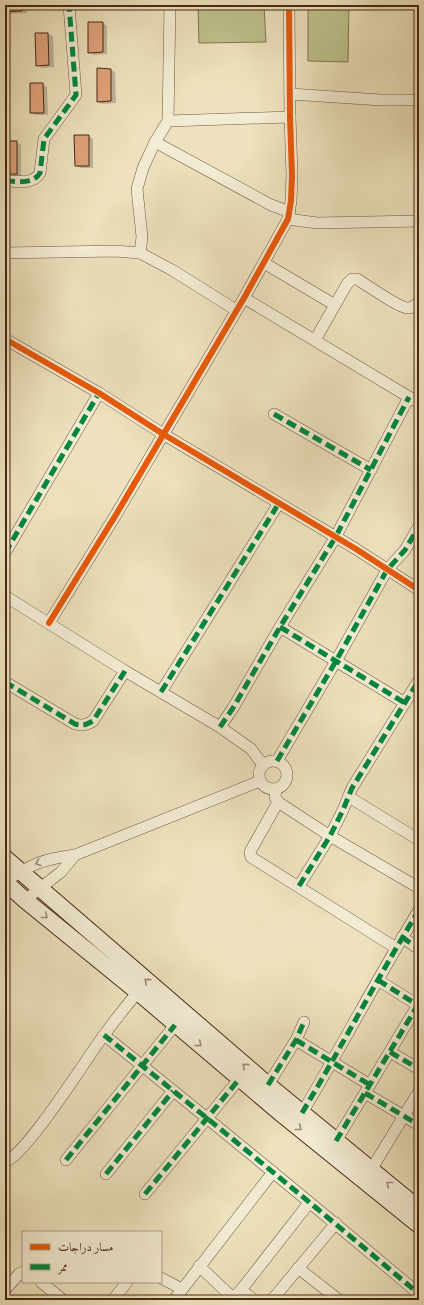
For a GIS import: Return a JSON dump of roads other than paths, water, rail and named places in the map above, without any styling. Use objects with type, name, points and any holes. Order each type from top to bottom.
[{"type":"main road","points":[[5,858],[268,1085],[419,1209]]},
{"type":"main road","points":[[5,882],[278,1111],[419,1226]]},
{"type":"street","points":[[5,181],[28,181],[34,180],[37,177],[40,173],[44,139],[76,95],[69,5]]},
{"type":"street","points":[[140,253],[142,237],[137,190],[143,168],[155,142],[168,121],[170,5]]},
{"type":"street","points":[[49,623],[244,298],[289,216],[292,175],[289,5]]},
{"type":"street","points":[[290,94],[381,100],[419,100]]},
{"type":"street","points":[[168,121],[290,117]]},
{"type":"street","points":[[155,142],[289,216],[317,223],[419,221]]},
{"type":"street","points":[[5,253],[121,251],[140,253],[172,270],[236,310]]},
{"type":"street","points":[[264,263],[335,305]]},
{"type":"street","points":[[315,340],[347,284],[352,279],[357,279],[398,305],[419,316]]},
{"type":"street","points":[[244,298],[419,403]]},
{"type":"street","points":[[406,308],[413,307],[419,302]]},
{"type":"street","points":[[5,339],[98,393],[163,434],[356,549],[419,590]]},
{"type":"street","points":[[7,546],[98,393]]},
{"type":"street","points":[[220,727],[234,708],[280,627],[336,538],[409,397]]},
{"type":"street","points":[[274,414],[371,470]]},
{"type":"street","points":[[162,692],[279,503]]},
{"type":"street","points":[[277,761],[336,661],[387,570],[405,550],[418,532]]},
{"type":"street","points":[[5,596],[125,671],[220,727],[251,749],[263,765]]},
{"type":"street","points":[[280,627],[405,703]]},
{"type":"street","points":[[5,682],[75,724],[81,726],[92,721],[125,671]]},
{"type":"street","points":[[299,886],[330,836],[352,788],[419,680]]},
{"type":"street","points":[[269,761],[277,761],[283,765],[286,771],[286,779],[283,785],[276,789],[270,789],[264,786],[260,781],[260,770],[263,765],[269,761]]},
{"type":"street","points":[[5,882],[34,864],[53,858],[75,855],[260,781]]},
{"type":"street","points":[[276,789],[275,797],[278,802],[330,836],[419,888]]},
{"type":"street","points":[[349,797],[419,840]]},
{"type":"street","points":[[278,802],[250,853],[253,860],[299,886],[396,948]]},
{"type":"street","points":[[25,900],[61,872],[75,855]]},
{"type":"street","points":[[302,1113],[333,1062],[396,948],[419,910]]},
{"type":"street","points":[[402,938],[419,949]]},
{"type":"street","points":[[336,1141],[418,1005],[378,980]]},
{"type":"street","points":[[5,1162],[13,1158],[29,1139],[104,1035],[138,992]]},
{"type":"street","points":[[268,1085],[296,1040],[304,1022]]},
{"type":"street","points":[[66,1160],[175,1025]]},
{"type":"street","points":[[104,1035],[208,1118],[309,1203],[336,1223],[419,1294]]},
{"type":"street","points":[[296,1040],[333,1062],[367,1089],[419,1125]]},
{"type":"street","points":[[390,1052],[419,1069]]},
{"type":"street","points":[[145,1194],[240,1078]]},
{"type":"street","points":[[106,1174],[173,1091]]},
{"type":"street","points":[[371,1170],[419,1091]]},
{"type":"street","points":[[174,1300],[273,1172]]},
{"type":"street","points":[[235,1296],[309,1203]]},
{"type":"street","points":[[272,1300],[336,1223]]},
{"type":"street","points":[[199,1266],[235,1296],[254,1300]]},
{"type":"street","points":[[298,1268],[340,1300]]},
{"type":"street","points":[[5,1290],[22,1272]]},
{"type":"street","points":[[162,1279],[182,1289]]},
{"type":"street","points":[[42,1283],[63,1300]]},
{"type":"street","points":[[112,1300],[126,1283]]}]
